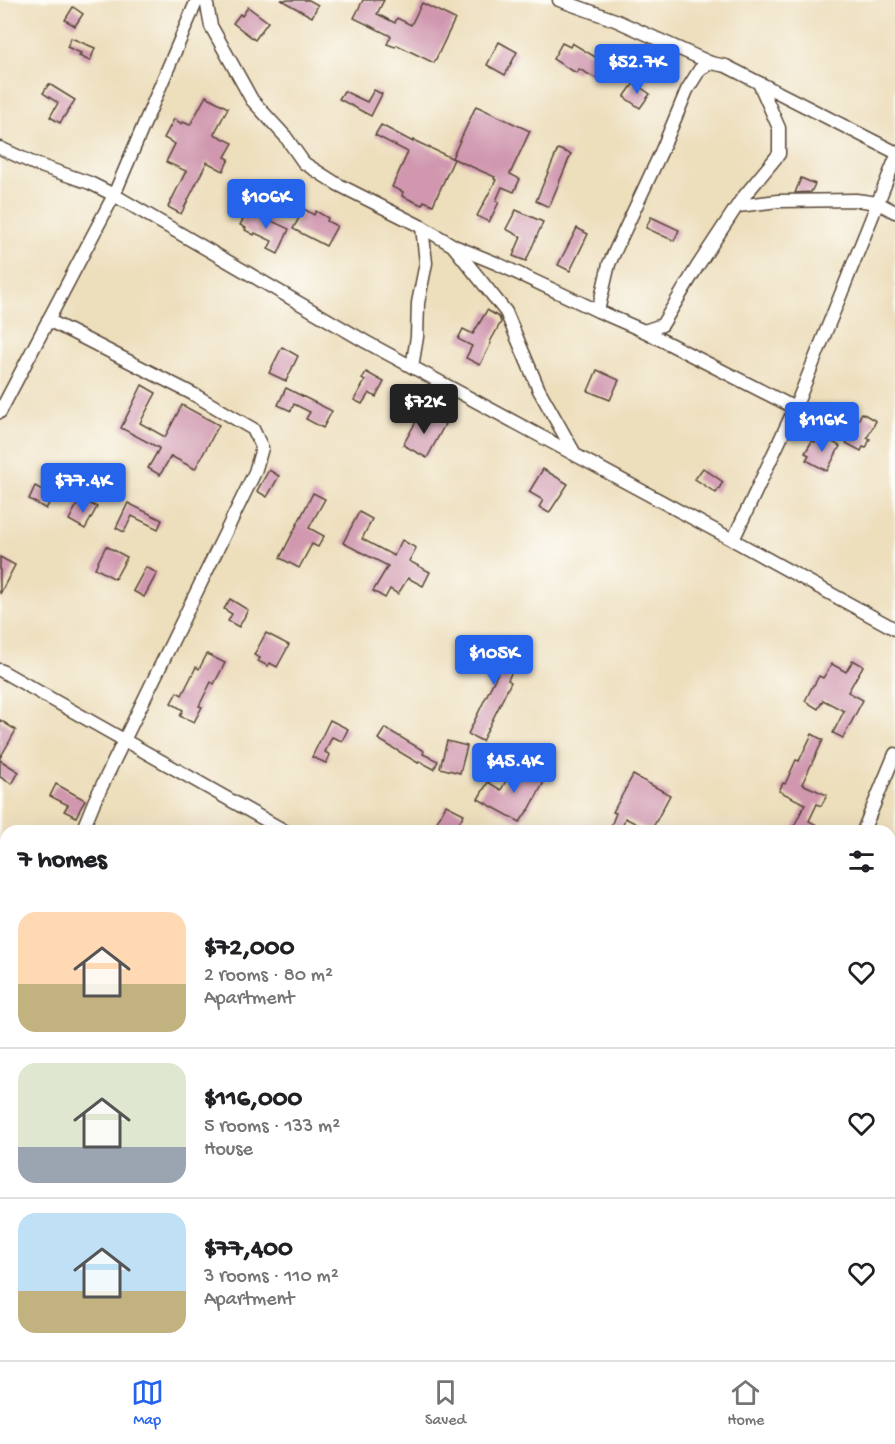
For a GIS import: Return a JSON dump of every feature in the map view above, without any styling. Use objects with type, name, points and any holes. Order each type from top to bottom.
[{"type":"street","points":[[0,412],[114,195],[197,0]]},
{"type":"street","points":[[206,0],[211,26],[252,100],[285,136],[304,163],[337,184],[422,226],[454,246],[644,331],[795,408]]},
{"type":"street","points":[[559,0],[615,20],[711,63],[726,66],[895,152]]},
{"type":"street","points":[[597,311],[609,264],[687,90],[700,69],[711,63]]},
{"type":"street","points":[[644,331],[662,325],[738,206],[779,154],[779,128],[759,83]]},
{"type":"street","points":[[0,148],[35,164],[90,183],[114,195],[366,342],[895,629]]},
{"type":"street","points":[[733,540],[795,408],[895,160]]},
{"type":"street","points":[[738,206],[778,201],[856,200],[878,203],[895,212]]},
{"type":"street","points":[[412,367],[417,337],[418,303],[426,263],[422,226]]},
{"type":"street","points":[[454,246],[506,312],[538,390],[575,455]]},
{"type":"street","points":[[48,320],[193,394],[243,423],[253,429],[262,448],[255,472],[84,825]]},
{"type":"street","points":[[0,670],[274,825]]},
{"type":"street","points":[[865,825],[895,754]]},
{"type":"building","points":[[281,0],[309,0],[318,5],[312,17]]},
{"type":"building","points":[[363,0],[384,0],[377,14],[395,23],[397,18],[411,25],[422,3],[455,19],[434,63],[397,45],[395,47],[387,44],[391,36],[354,18]]},
{"type":"building","points":[[73,7],[83,14],[75,26],[65,20]]},
{"type":"building","points":[[248,7],[268,22],[255,40],[233,23]]},
{"type":"building","points":[[71,38],[95,48],[90,61],[79,56],[81,53],[67,47]]},
{"type":"building","points":[[499,42],[517,52],[505,75],[487,65]]},
{"type":"building","points":[[562,43],[570,47],[572,43],[607,64],[599,80],[579,69],[577,73],[553,59]]},
{"type":"building","points":[[645,49],[662,57],[655,73],[638,65]]},
{"type":"building","points":[[634,83],[650,94],[640,108],[624,97]]},
{"type":"building","points":[[49,84],[75,100],[60,123],[50,117],[58,103],[43,93]]},
{"type":"building","points":[[374,90],[382,94],[371,116],[339,99],[344,91],[367,102]]},
{"type":"building","points":[[206,96],[228,108],[214,134],[233,143],[225,157],[229,159],[223,171],[207,162],[181,214],[168,207],[186,171],[166,162],[175,144],[164,138],[174,119],[182,124],[183,122],[190,125]]},
{"type":"building","points":[[476,106],[530,131],[510,174],[520,179],[514,192],[502,187],[496,201],[499,202],[489,222],[477,216],[496,180],[495,177],[452,158]]},
{"type":"building","points":[[381,125],[413,142],[413,140],[454,159],[433,205],[424,201],[422,205],[402,196],[403,192],[392,187],[408,152],[375,135]]},
{"type":"building","points":[[558,149],[571,154],[549,207],[536,201]]},
{"type":"building","points":[[801,178],[815,184],[811,192],[795,193]]},
{"type":"building","points":[[304,209],[314,215],[316,211],[337,226],[326,246],[293,229]]},
{"type":"building","points":[[248,210],[289,229],[278,254],[268,249],[272,241],[255,233],[254,235],[240,225]]},
{"type":"building","points":[[516,210],[543,222],[526,261],[513,256],[521,237],[506,229]]},
{"type":"building","points":[[651,217],[679,230],[674,241],[646,228]]},
{"type":"building","points":[[577,228],[588,234],[570,271],[558,265]]},
{"type":"building","points":[[487,310],[499,317],[501,322],[480,365],[466,358],[472,346],[458,339],[463,329],[473,334]]},
{"type":"building","points":[[282,347],[298,356],[286,381],[269,373]]},
{"type":"building","points":[[597,370],[619,380],[610,400],[588,391]]},
{"type":"building","points":[[366,372],[384,382],[376,397],[369,393],[362,404],[354,400],[365,381],[362,379]]},
{"type":"building","points":[[142,385],[156,393],[140,423],[165,437],[182,405],[219,425],[195,469],[171,456],[160,475],[148,468],[159,448],[121,428]]},
{"type":"building","points":[[286,388],[332,411],[323,428],[306,419],[310,412],[294,404],[291,411],[278,405]]},
{"type":"building","points":[[422,411],[445,424],[427,458],[403,445]]},
{"type":"building","points":[[862,413],[876,421],[867,438],[870,439],[866,448],[863,447],[861,451],[846,443]]},
{"type":"building","points":[[819,435],[840,446],[827,471],[806,460],[809,455],[805,453],[812,441],[815,442]]},
{"type":"building","points":[[703,468],[723,482],[716,493],[695,479]]},
{"type":"building","points":[[543,469],[568,484],[549,513],[539,507],[543,500],[529,492]]},
{"type":"building","points":[[269,470],[279,476],[267,497],[257,491]]},
{"type":"building","points":[[35,486],[53,496],[46,509],[29,499]]},
{"type":"building","points":[[313,493],[325,499],[309,528],[324,536],[318,547],[312,544],[299,568],[280,558]]},
{"type":"building","points":[[80,499],[97,507],[85,529],[69,520]]},
{"type":"building","points":[[128,503],[162,520],[158,529],[132,516],[124,532],[116,528]]},
{"type":"building","points":[[359,512],[372,519],[362,539],[394,556],[402,540],[416,548],[409,561],[430,572],[423,586],[408,578],[398,594],[390,589],[385,598],[373,591],[388,566],[343,543]]},
{"type":"building","points":[[106,546],[127,557],[115,579],[95,568]]},
{"type":"building","points":[[0,557],[15,565],[0,594]]},
{"type":"building","points":[[146,567],[157,573],[144,597],[133,591]]},
{"type":"building","points":[[230,599],[248,610],[239,627],[228,621],[232,614],[224,609]]},
{"type":"building","points":[[266,633],[289,645],[277,667],[258,661],[260,658],[254,655]]},
{"type":"building","points":[[485,639],[519,655],[508,680],[511,682],[482,741],[468,734],[501,666],[478,655]]},
{"type":"building","points":[[207,654],[225,663],[214,684],[211,682],[194,722],[180,716],[183,710],[171,703],[177,692],[182,695],[196,667],[199,669]]},
{"type":"building","points":[[853,660],[863,666],[848,692],[863,700],[843,738],[833,733],[844,711],[823,700],[818,709],[805,701],[819,676],[823,678],[832,664],[846,672]]},
{"type":"building","points":[[0,720],[16,730],[0,758]]},
{"type":"building","points":[[330,720],[348,729],[342,741],[332,737],[325,752],[330,755],[326,763],[312,757]]},
{"type":"building","points":[[385,728],[424,751],[423,754],[438,761],[434,769],[419,761],[418,763],[378,739]]},
{"type":"building","points":[[812,734],[823,740],[802,784],[827,795],[821,806],[817,804],[809,821],[817,825],[794,825],[805,804],[779,791],[783,783],[785,784],[796,760],[799,761]]},
{"type":"building","points":[[447,741],[467,746],[460,773],[440,768]]},
{"type":"building","points":[[0,760],[19,772],[12,784],[0,777]]},
{"type":"building","points":[[520,766],[545,780],[520,822],[478,799],[488,782],[501,790],[508,777],[513,779]]},
{"type":"building","points":[[633,775],[670,795],[654,825],[639,825],[625,818],[623,825],[611,825],[616,813],[613,812]]},
{"type":"building","points":[[56,784],[85,800],[76,817],[64,811],[68,805],[50,796]]},
{"type":"building","points":[[446,805],[464,814],[458,825],[435,825]]}]
